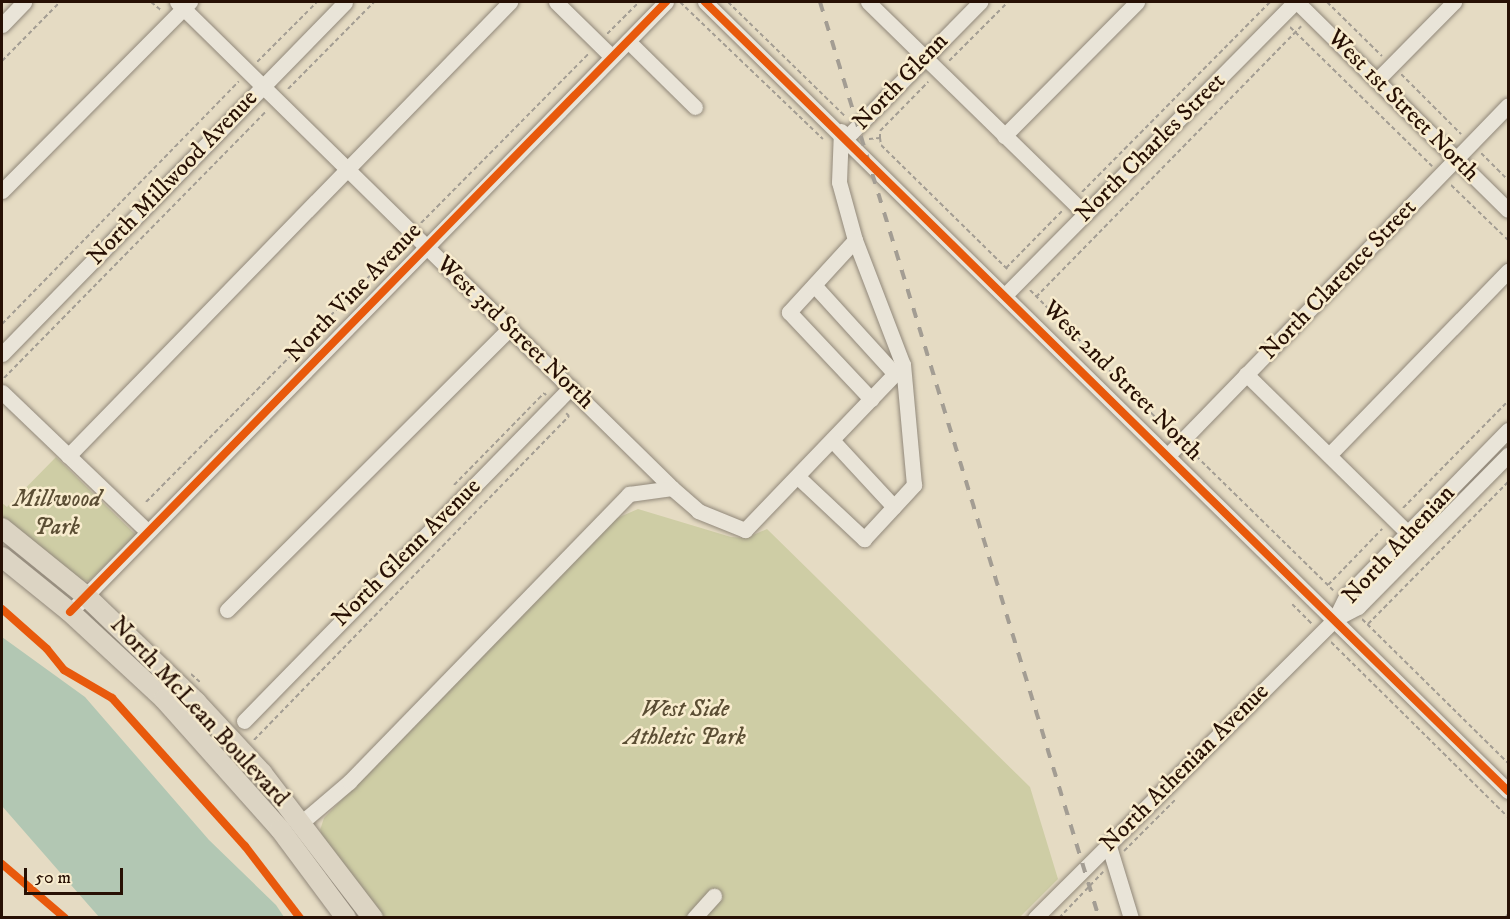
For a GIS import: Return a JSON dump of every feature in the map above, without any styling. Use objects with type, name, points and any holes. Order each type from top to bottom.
[{"type":"main road","name":"North McLean Boulevard","points":[[2,528],[86,596],[196,702],[302,822],[373,918]]},
{"type":"main road","name":"North McLean Boulevard","points":[[2,557],[70,612],[164,699],[224,763],[280,830],[346,918]]},
{"type":"street","points":[[2,25],[24,2]]},
{"type":"street","name":"North Millwood Avenue","points":[[2,354],[345,2]]},
{"type":"street","points":[[68,456],[510,2]]},
{"type":"street","points":[[556,2],[612,57]]},
{"type":"street","name":"North Vine Avenue","points":[[70,612],[666,2]]},
{"type":"street","name":"West 2nd Street North","points":[[705,2],[844,134],[1509,790]]},
{"type":"street","points":[[868,2],[1085,214]]},
{"type":"street","name":"North Glenn","points":[[844,134],[925,58],[980,2]]},
{"type":"street","points":[[1004,135],[1137,2]]},
{"type":"street","name":"West 1st Street North","points":[[1296,2],[1509,210]]},
{"type":"street","name":"North Charles Street","points":[[1006,294],[1296,2]]},
{"type":"street","points":[[1377,80],[1454,2]]},
{"type":"street","points":[[2,191],[184,4]]},
{"type":"street","name":"West 3rd Street North","points":[[184,4],[248,72],[411,233],[698,511],[745,530],[798,477]]},
{"type":"street","points":[[628,41],[695,107]]},
{"type":"street","name":"North Clarence Street","points":[[1169,454],[1509,106]]},
{"type":"street","points":[[844,134],[839,182],[855,240],[899,370],[914,485],[864,539],[798,477],[899,370]]},
{"type":"street","points":[[855,240],[789,312],[871,399]]},
{"type":"street","points":[[1329,455],[1509,271]]},
{"type":"street","points":[[814,285],[899,370]]},
{"type":"street","points":[[227,610],[510,328]]},
{"type":"street","points":[[1246,375],[1408,533]]},
{"type":"street","points":[[3,385],[68,456],[148,532]]},
{"type":"street","name":"North Glenn Avenue","points":[[244,721],[572,387]]},
{"type":"street","name":"North Athenian","points":[[1335,619],[1408,533],[1509,430]]},
{"type":"street","points":[[832,441],[894,507]]},
{"type":"street","name":"North Athenian","points":[[1348,605],[1509,455]]},
{"type":"street","points":[[302,822],[349,782],[629,494],[672,488]]},
{"type":"street","name":"North Athenian Avenue","points":[[1035,918],[1335,619]]},
{"type":"street","points":[[1108,843],[1131,918]]},
{"type":"street","points":[[694,918],[714,896]]},
{"type":"path","points":[[2,61],[60,2]]},
{"type":"path","points":[[151,2],[165,15]]},
{"type":"path","points":[[2,324],[317,2]]},
{"type":"path","points":[[3,385],[374,2]]},
{"type":"path","points":[[146,502],[639,2]]},
{"type":"path","points":[[680,2],[840,156]]},
{"type":"path","points":[[728,2],[845,116]]},
{"type":"path","points":[[1006,268],[1267,2],[1273,10]]},
{"type":"path","points":[[1319,8],[1325,2]]},
{"type":"path","points":[[1036,297],[1303,24]]},
{"type":"path","points":[[1288,25],[1436,170]]},
{"type":"path","points":[[869,139],[880,138],[889,153],[1013,273]]},
{"type":"path","points":[[1479,151],[1509,180]]},
{"type":"path","points":[[1447,181],[1509,240]]},
{"type":"path","points":[[1030,290],[1181,442],[1509,764]]},
{"type":"path","points":[[1328,585],[1509,401]]},
{"type":"path","points":[[1368,624],[1509,482]]},
{"type":"path","points":[[1292,604],[1509,817]]},
{"type":"path","points":[[2,864],[65,918]]},
{"type":"path","points":[[1505,918],[1509,914]]},
{"type":"green space","name":"Millwood Park","points":[[56,457],[136,535],[89,581],[79,580],[2,519],[2,503],[7,507]]},
{"type":"green space","name":"West Side Athletic Park","points":[[638,509],[731,537],[746,538],[767,529],[1030,787],[1058,879],[1020,917],[379,917],[324,841],[320,830],[324,818],[615,519]]},
{"type":"shaded area","points":[[2,637],[85,697],[209,840],[276,905],[284,917],[99,917],[2,806]]},
{"type":"railway","points":[[820,2],[1099,918]]},
{"type":"cycle path","points":[[70,612],[666,2]]},
{"type":"cycle path","points":[[705,2],[1508,791]]},
{"type":"cycle path","points":[[2,609],[47,649],[64,670],[112,698],[245,846],[300,918]]},
{"type":"cycle path","points":[[2,864],[65,918]]}]
